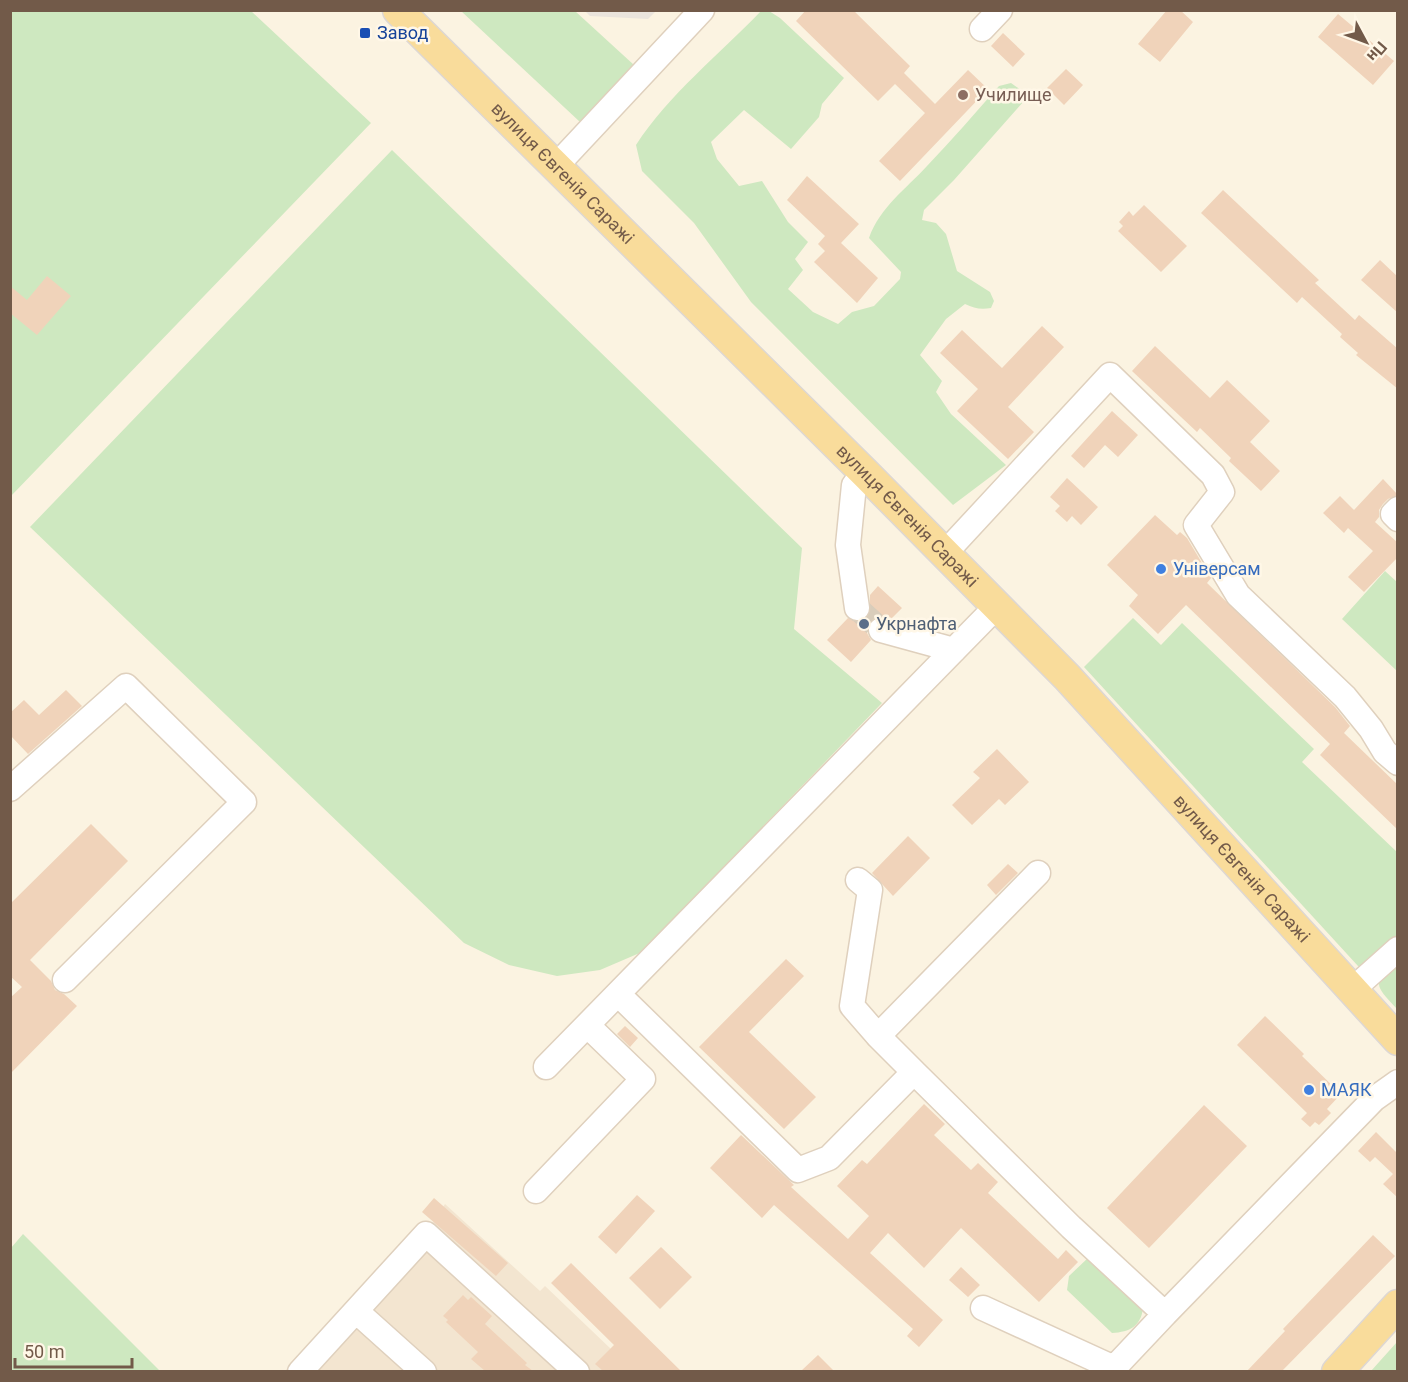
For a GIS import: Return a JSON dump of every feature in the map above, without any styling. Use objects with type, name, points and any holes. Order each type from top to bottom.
[{"type":"main road","name":"вулиця Євгенія Саражі","points":[[398,10],[997,606],[1074,686],[1398,1040]]},
{"type":"main road","points":[[1337,1371],[1398,1305]]},
{"type":"street","points":[[555,167],[702,10]]},
{"type":"street","points":[[982,29],[1000,10]]},
{"type":"street","points":[[945,553],[1110,375],[1213,475],[1222,492],[1196,525],[1238,595],[1346,698],[1371,729],[1385,752],[1398,763]]},
{"type":"street","points":[[857,608],[848,544],[854,485],[865,473]]},
{"type":"street","points":[[1398,509],[1393,514],[1398,519]]},
{"type":"street","points":[[546,1067],[997,606]]},
{"type":"street","points":[[881,630],[954,650]]},
{"type":"street","points":[[10,789],[126,686],[244,802],[65,980]]},
{"type":"street","points":[[878,1036],[1038,873]]},
{"type":"street","points":[[858,880],[870,890],[852,1006],[878,1036],[1071,1227],[1165,1314]]},
{"type":"street","points":[[1352,990],[1398,949]]},
{"type":"street","points":[[618,994],[798,1170],[829,1158],[914,1072]]},
{"type":"street","points":[[536,1191],[643,1079],[587,1025]]},
{"type":"street","points":[[983,1308],[1115,1370],[1165,1314],[1374,1099],[1398,1082]]},
{"type":"street","points":[[300,1371],[426,1234],[577,1371]]},
{"type":"street","points":[[356,1311],[424,1371]]},
{"type":"shaded area","points":[[585,11],[656,11],[648,19],[590,16]]},
{"type":"shaded area","points":[[445,1204],[540,1291],[545,1286],[634,1371],[300,1372],[426,1234]]},
{"type":"green space","points":[[11,11],[251,11],[371,123],[11,496]]},
{"type":"green space","points":[[461,11],[575,11],[634,65],[580,122]]},
{"type":"green space","points":[[761,11],[769,11],[780,18],[844,78],[822,104],[819,117],[791,149],[744,110],[711,142],[717,159],[739,186],[762,181],[788,222],[808,242],[795,259],[803,270],[788,289],[813,312],[838,324],[852,312],[874,306],[900,279],[901,272],[869,238],[880,217],[894,199],[999,86],[1011,83],[1021,90],[1024,101],[954,180],[924,210],[922,220],[936,223],[946,234],[957,271],[990,292],[994,301],[991,308],[987,309],[965,304],[946,319],[920,355],[942,381],[936,392],[951,414],[1006,465],[953,505],[751,302],[694,223],[642,171],[636,145],[649,126],[679,92]]},
{"type":"green space","points":[[392,150],[802,548],[794,629],[882,703],[642,952],[600,970],[557,976],[509,965],[464,943],[30,527]]},
{"type":"green space","points":[[1385,571],[1397,582],[1397,671],[1342,619]]},
{"type":"green space","points":[[1133,618],[1161,645],[1182,623],[1314,749],[1302,762],[1397,852],[1397,940],[1365,969],[1358,966],[1084,667]]},
{"type":"green space","points":[[1397,959],[1397,1009],[1380,989],[1379,984],[1380,979]]},
{"type":"green space","points":[[23,1234],[160,1371],[11,1371],[11,1248]]},
{"type":"green space","points":[[1089,1257],[1143,1308],[1140,1319],[1134,1327],[1112,1333],[1067,1290],[1069,1276]]},
{"type":"green space","points":[[1397,1342],[1397,1371],[1371,1371]]},
{"type":"building","name":"Училище","points":[[806,10],[853,10],[910,66],[904,73],[935,104],[968,70],[988,89],[900,181],[879,161],[925,113],[895,84],[878,101],[796,21]]},
{"type":"building","points":[[1167,10],[1180,10],[1193,22],[1160,62],[1138,44]]},
{"type":"building","points":[[1338,14],[1394,61],[1373,85],[1318,37]]},
{"type":"building","points":[[1003,33],[1025,54],[1013,67],[991,46]]},
{"type":"building","points":[[1066,69],[1083,85],[1064,105],[1047,88]]},
{"type":"building","points":[[807,176],[859,224],[841,243],[878,278],[857,303],[814,262],[825,251],[818,244],[825,236],[787,200]]},
{"type":"building","points":[[1223,190],[1319,280],[1315,283],[1355,320],[1359,315],[1398,349],[1398,389],[1356,355],[1358,353],[1340,337],[1342,334],[1302,297],[1297,303],[1201,213]]},
{"type":"building","points":[[1144,205],[1187,246],[1161,272],[1118,231],[1123,226],[1119,222],[1129,211],[1133,216]]},
{"type":"building","points":[[1380,260],[1398,277],[1398,313],[1361,280]]},
{"type":"building","points":[[47,276],[71,296],[37,335],[10,313],[10,286],[27,300]]},
{"type":"building","points":[[1042,326],[1064,347],[1008,407],[1034,432],[1008,459],[957,411],[978,389],[940,353],[962,330],[1002,368]]},
{"type":"building","points":[[1155,346],[1210,398],[1227,380],[1270,421],[1250,442],[1280,471],[1261,491],[1229,461],[1231,458],[1200,428],[1197,432],[1132,371]]},
{"type":"building","points":[[1112,411],[1138,435],[1118,457],[1105,445],[1084,468],[1071,456]]},
{"type":"building","points":[[1067,478],[1098,507],[1081,525],[1072,516],[1067,522],[1055,511],[1060,506],[1050,497]]},
{"type":"building","points":[[1383,479],[1398,495],[1383,504],[1375,522],[1398,543],[1398,557],[1364,592],[1348,577],[1373,551],[1348,528],[1344,533],[1323,513],[1340,496],[1354,510]]},
{"type":"building","points":[[1155,515],[1177,535],[1180,532],[1187,538],[1211,578],[1207,583],[1335,707],[1350,726],[1344,733],[1398,785],[1398,830],[1320,755],[1330,744],[1186,605],[1158,634],[1129,606],[1138,595],[1107,565]]},
{"type":"building","name":"Укрнафта","points":[[878,586],[902,608],[892,618],[878,616],[871,620],[867,626],[867,633],[871,640],[851,662],[827,640],[848,618],[858,622],[866,619],[870,613],[870,595]]},
{"type":"building","points":[[66,690],[82,706],[28,754],[10,735],[10,713],[24,700],[39,715]]},
{"type":"building","points":[[997,749],[1029,782],[1005,805],[999,799],[972,825],[952,805],[980,778],[973,772]]},
{"type":"building","points":[[91,824],[128,861],[30,960],[51,981],[55,990],[64,994],[77,1006],[10,1074],[10,998],[22,987],[10,976],[10,904]]},
{"type":"building","points":[[908,836],[930,858],[893,896],[872,873]]},
{"type":"building","points":[[1008,864],[1018,873],[996,895],[987,885]]},
{"type":"building","points":[[786,959],[804,976],[749,1032],[816,1097],[784,1129],[699,1047]]},
{"type":"building","points":[[1265,1016],[1341,1094],[1327,1109],[1331,1113],[1319,1125],[1315,1122],[1310,1127],[1301,1119],[1307,1113],[1237,1045]]},
{"type":"building","points":[[625,1026],[638,1038],[630,1047],[617,1034]]},
{"type":"building","points":[[924,1104],[945,1124],[934,1135],[971,1170],[978,1163],[998,1182],[988,1193],[1058,1259],[1066,1250],[1078,1262],[1039,1302],[961,1228],[924,1268],[888,1233],[870,1253],[943,1320],[919,1347],[907,1336],[913,1329],[774,1205],[762,1218],[710,1168],[741,1135],[794,1185],[791,1187],[848,1239],[869,1216],[837,1186],[862,1160],[867,1164]]},
{"type":"building","points":[[1204,1105],[1247,1146],[1149,1248],[1107,1208]]},
{"type":"building","points":[[1376,1132],[1398,1154],[1398,1198],[1383,1184],[1393,1174],[1375,1157],[1370,1162],[1358,1151]]},
{"type":"building","points":[[637,1195],[655,1211],[616,1254],[598,1237]]},
{"type":"building","points":[[434,1198],[508,1263],[496,1276],[422,1212]]},
{"type":"building","points":[[1373,1235],[1395,1256],[1282,1371],[1247,1371],[1285,1331],[1283,1329]]},
{"type":"building","points":[[661,1247],[692,1277],[660,1309],[629,1278]]},
{"type":"building","points":[[571,1263],[681,1371],[603,1371],[595,1364],[614,1345],[551,1283]]},
{"type":"building","points":[[961,1267],[980,1285],[968,1297],[949,1280]]},
{"type":"building","points":[[463,1295],[468,1300],[471,1297],[492,1316],[485,1324],[533,1371],[485,1371],[471,1359],[478,1352],[446,1322],[448,1320],[443,1316]]},
{"type":"building","points":[[818,1355],[834,1371],[801,1371]]},
{"type":"tunnel","points":[[857,608],[881,630]]},
{"type":"place","name":"Завод","points":[[365,33]]},
{"type":"place","name":"Училище","points":[[963,95]]},
{"type":"place","name":"Універсам","points":[[1161,569]]},
{"type":"place","name":"Укрнафта","points":[[864,624]]},
{"type":"place","name":"МАЯК","points":[[1309,1090]]}]
